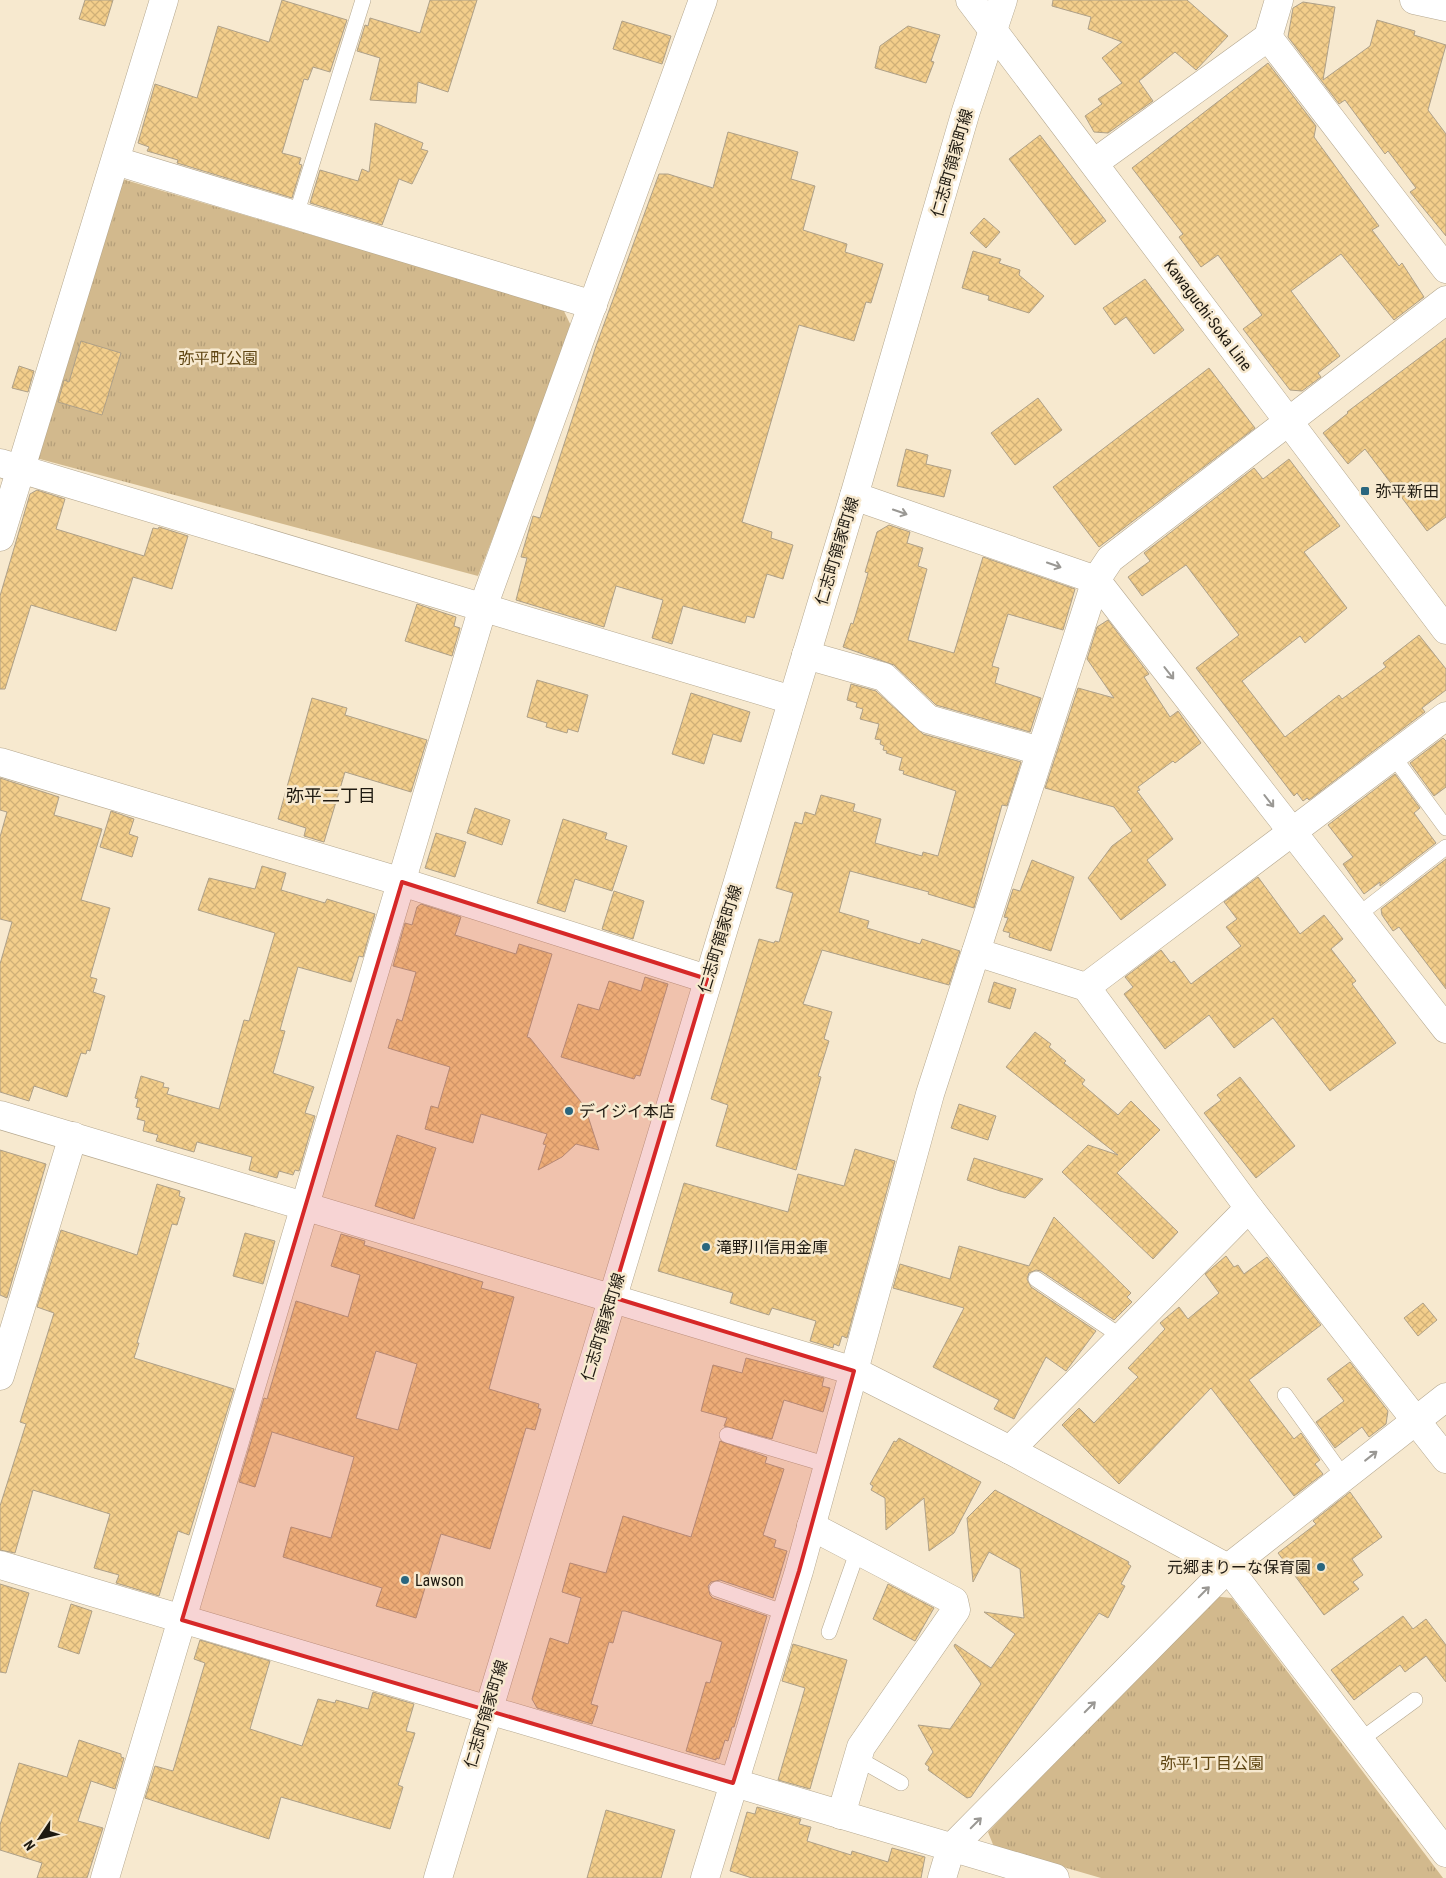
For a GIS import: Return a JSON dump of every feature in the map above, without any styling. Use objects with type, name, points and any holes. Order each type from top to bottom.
[{"type":"street","points":[[0,537],[11,466],[116,161],[164,0]]},
{"type":"street","points":[[105,1878],[483,607],[703,0]]},
{"type":"street","name":"Kawaguchi-Soka Line","points":[[970,0],[1446,630]]},
{"type":"street","name":"仁志町領家町線","points":[[438,1878],[707,979],[854,496],[966,111],[1003,0]]},
{"type":"street","points":[[1094,163],[1268,37],[1279,0]]},
{"type":"street","points":[[1414,0],[1446,7]]},
{"type":"street","points":[[1268,37],[1446,269]]},
{"type":"street","points":[[116,161],[593,305]]},
{"type":"street","points":[[704,1878],[812,1526],[930,1094],[1096,580],[1110,559],[1446,300]]},
{"type":"street","points":[[11,466],[792,700]]},
{"type":"street","points":[[854,496],[1096,580],[1446,1029]]},
{"type":"street","points":[[806,655],[884,677],[928,719],[1040,752]]},
{"type":"street","points":[[1086,987],[1446,716]]},
{"type":"street","points":[[0,762],[402,882],[707,979]]},
{"type":"street","points":[[976,952],[1086,987],[1249,1208],[1446,1459]]},
{"type":"street","points":[[0,1114],[854,1371],[1010,1450],[1228,1568],[1446,1854]]},
{"type":"street","points":[[0,1376],[73,1136]]},
{"type":"street","points":[[1010,1450],[1249,1208]]},
{"type":"street","points":[[942,1878],[951,1848],[1228,1568],[1446,1397]]},
{"type":"street","points":[[812,1526],[954,1601],[956,1610],[861,1746],[841,1815]]},
{"type":"street","points":[[0,1565],[182,1620],[488,1708],[1055,1878]]},
{"type":"lane","points":[[296,216],[363,0]]},
{"type":"lane","points":[[1393,756],[1446,828]]},
{"type":"lane","points":[[1358,915],[1446,847]]},
{"type":"lane","points":[[1036,1279],[1122,1337]]},
{"type":"lane","points":[[1285,1395],[1344,1477]]},
{"type":"lane","points":[[727,1435],[828,1465]]},
{"type":"lane","points":[[829,1632],[858,1550]]},
{"type":"lane","points":[[717,1589],[786,1613]]},
{"type":"lane","points":[[1360,1740],[1415,1700]]},
{"type":"lane","points":[[857,1758],[901,1783]]},
{"type":"highlighted area","points":[[402,882],[707,979],[612,1297],[854,1371],[799,1571],[733,1783],[182,1620]]},
{"type":"green space","name":"弥平町公園","points":[[122,179],[563,309],[573,330],[478,576],[36,458]]},
{"type":"green space","name":"弥平1丁目公園","points":[[1211,1596],[1232,1598],[1443,1878],[1101,1878],[994,1847],[988,1832]]},
{"type":"building","points":[[85,0],[113,0],[105,26],[79,19]]},
{"type":"building","points":[[282,0],[347,20],[330,72],[313,67],[308,80],[304,79],[282,153],[301,158],[299,164],[302,165],[292,198],[177,163],[178,160],[147,151],[149,147],[138,143],[155,84],[197,98],[218,26],[269,42]]},
{"type":"building","points":[[430,0],[477,0],[448,92],[418,82],[416,103],[370,100],[380,58],[357,51],[365,25],[368,26],[370,18],[420,33]]},
{"type":"building","points":[[1053,0],[1187,0],[1228,36],[1196,70],[1175,52],[1139,81],[1153,101],[1108,133],[1094,132],[1085,116],[1102,104],[1098,99],[1122,83],[1102,58],[1122,42],[1088,29],[1091,17],[1052,6]]},
{"type":"building","points":[[1303,2],[1335,7],[1323,80],[1370,46],[1377,20],[1415,31],[1414,35],[1446,45],[1428,110],[1446,134],[1446,236],[1410,192],[1416,188],[1388,151],[1385,154],[1345,100],[1339,104],[1288,37],[1293,8]]},
{"type":"building","points":[[622,21],[671,36],[662,64],[613,49]]},
{"type":"building","points":[[908,26],[940,35],[931,61],[934,62],[926,83],[875,68],[880,46]]},
{"type":"building","points":[[1268,63],[1316,126],[1314,137],[1379,226],[1372,230],[1399,266],[1402,263],[1424,297],[1394,320],[1341,254],[1291,291],[1340,356],[1318,373],[1321,377],[1302,391],[1290,390],[1243,329],[1262,315],[1218,255],[1201,267],[1179,237],[1183,234],[1132,168]]},
{"type":"building","points":[[375,123],[423,143],[421,149],[428,151],[412,184],[399,179],[382,225],[310,203],[320,170],[358,181],[362,169],[369,172]]},
{"type":"building","points":[[728,132],[798,152],[791,179],[815,186],[803,230],[847,244],[845,252],[883,264],[871,303],[866,302],[854,341],[799,325],[742,522],[772,532],[771,538],[793,545],[783,579],[767,574],[754,618],[747,616],[745,623],[683,606],[672,644],[652,638],[663,600],[616,586],[604,627],[516,600],[527,558],[521,557],[533,516],[540,518],[596,346],[659,174],[668,174],[713,188]]},
{"type":"building","points":[[1040,135],[1106,221],[1075,245],[1009,159]]},
{"type":"building","points":[[984,218],[1000,232],[986,248],[970,233]]},
{"type":"building","points":[[973,251],[1001,259],[999,263],[1020,270],[1019,275],[1044,296],[1029,313],[988,300],[989,296],[962,288]]},
{"type":"building","points":[[1145,279],[1184,330],[1154,354],[1126,317],[1115,325],[1103,308]]},
{"type":"building","points":[[1446,338],[1446,517],[1427,531],[1365,449],[1348,464],[1323,433],[1347,412]]},
{"type":"building","points":[[81,341],[121,353],[102,415],[58,402],[64,380],[69,382]]},
{"type":"building","points":[[19,366],[34,371],[28,392],[12,388]]},
{"type":"building","points":[[1209,368],[1255,428],[1099,547],[1053,487]]},
{"type":"building","points":[[1038,398],[1062,430],[1015,465],[991,433]]},
{"type":"building","points":[[906,449],[928,455],[926,464],[951,470],[944,497],[897,486]]},
{"type":"building","points":[[1289,459],[1340,526],[1304,552],[1347,608],[1305,643],[1300,636],[1242,681],[1285,737],[1339,695],[1342,699],[1386,667],[1383,663],[1419,635],[1446,669],[1446,690],[1422,708],[1425,712],[1309,800],[1307,798],[1303,801],[1297,793],[1294,796],[1196,668],[1239,635],[1186,565],[1142,596],[1128,577],[1150,561],[1144,553],[1254,468],[1263,479]]},
{"type":"building","points":[[37,490],[65,499],[56,529],[144,556],[153,528],[158,529],[159,527],[188,536],[172,589],[133,577],[116,631],[31,605],[5,689],[0,689],[0,596],[30,494]]},
{"type":"building","points":[[889,525],[910,532],[907,543],[923,548],[918,566],[927,569],[908,640],[954,653],[983,557],[1075,589],[1063,630],[1008,614],[992,666],[999,668],[995,683],[1041,698],[1030,732],[936,705],[894,665],[843,647],[851,623],[853,624],[868,573],[865,572],[877,532]]},
{"type":"building","points":[[417,604],[456,617],[454,626],[460,628],[452,656],[405,641]]},
{"type":"building","points":[[1108,620],[1149,674],[1144,677],[1170,717],[1178,711],[1201,743],[1175,763],[1173,761],[1138,787],[1140,790],[1137,791],[1173,839],[1147,860],[1166,885],[1121,920],[1088,878],[1112,846],[1132,831],[1114,807],[1045,788],[1078,688],[1114,698],[1087,659],[1097,627]]},
{"type":"building","points":[[537,680],[588,695],[578,732],[568,729],[567,733],[546,727],[547,723],[527,717]]},
{"type":"building","points":[[851,684],[876,691],[923,734],[1021,762],[1007,806],[1002,805],[974,908],[928,894],[929,892],[850,871],[839,912],[869,921],[867,928],[920,944],[922,939],[960,951],[949,985],[822,950],[803,1004],[832,1012],[824,1039],[829,1041],[818,1076],[821,1077],[796,1170],[716,1146],[728,1105],[711,1099],[759,939],[774,943],[775,941],[779,942],[793,893],[776,888],[795,822],[802,824],[805,812],[815,815],[821,795],[855,804],[853,811],[881,819],[875,843],[922,856],[923,852],[938,856],[956,791],[903,774],[904,771],[899,770],[902,758],[886,753],[887,751],[883,750],[884,746],[880,744],[881,740],[875,739],[879,724],[860,719],[863,709],[856,707],[857,703],[847,700]]},
{"type":"building","points":[[691,693],[750,712],[741,742],[713,734],[704,764],[672,754]]},
{"type":"building","points":[[312,698],[347,708],[345,715],[427,740],[411,792],[345,772],[324,842],[304,836],[306,828],[278,819]]},
{"type":"building","points":[[1443,738],[1446,741],[1446,787],[1434,796],[1410,763]]},
{"type":"building","points":[[1395,774],[1420,808],[1414,813],[1436,843],[1380,886],[1380,882],[1364,894],[1343,864],[1353,857],[1328,825]]},
{"type":"building","points":[[0,778],[59,797],[54,815],[102,829],[81,900],[110,908],[90,977],[97,979],[93,992],[105,996],[90,1051],[87,1050],[86,1054],[81,1053],[67,1097],[34,1086],[29,1101],[0,1092],[0,964],[12,922],[0,919],[0,837],[7,812],[0,810]]},
{"type":"building","points":[[475,808],[510,820],[502,845],[467,833]]},
{"type":"building","points":[[111,811],[134,819],[129,834],[138,837],[132,857],[100,847]]},
{"type":"building","points":[[563,819],[607,833],[605,839],[627,846],[612,891],[575,879],[565,912],[537,903]]},
{"type":"building","points":[[436,833],[466,842],[455,877],[425,868]]},
{"type":"building","points":[[1446,859],[1446,989],[1399,927],[1393,931],[1382,915],[1381,909]]},
{"type":"building","points":[[1032,860],[1074,877],[1051,951],[1009,937],[1010,933],[1003,931],[1008,918],[1004,917],[1013,889],[1020,891]]},
{"type":"building","points":[[262,866],[286,873],[281,890],[325,903],[327,899],[375,914],[363,957],[359,956],[351,982],[298,967],[280,1030],[285,1031],[273,1073],[314,1087],[305,1113],[315,1116],[299,1171],[295,1170],[293,1175],[279,1171],[277,1178],[249,1170],[252,1157],[197,1142],[194,1152],[156,1141],[158,1135],[143,1131],[145,1121],[137,1119],[140,1108],[136,1107],[138,1099],[135,1098],[141,1076],[164,1083],[163,1087],[169,1088],[167,1094],[219,1109],[244,1020],[249,1021],[275,933],[198,910],[209,878],[255,889]]},
{"type":"building","points":[[1258,877],[1300,934],[1324,915],[1343,939],[1331,949],[1356,981],[1352,984],[1396,1043],[1330,1091],[1273,1018],[1234,1048],[1209,1015],[1165,1049],[1124,994],[1133,987],[1125,977],[1161,950],[1171,963],[1174,961],[1191,984],[1241,946],[1226,927],[1237,919],[1224,902]]},
{"type":"building","points":[[614,891],[644,901],[633,939],[602,929]]},
{"type":"building","points":[[421,904],[461,917],[455,935],[516,954],[519,944],[552,954],[527,1037],[530,1038],[585,1107],[599,1150],[576,1144],[562,1157],[538,1170],[546,1145],[543,1144],[547,1134],[481,1114],[473,1143],[425,1129],[431,1106],[438,1108],[450,1067],[388,1048],[397,1019],[402,1021],[416,972],[393,966],[405,923],[412,925],[417,907]]},
{"type":"building","points":[[645,977],[668,984],[640,1076],[636,1075],[634,1079],[561,1057],[578,1004],[599,1010],[609,981],[641,991]]},
{"type":"building","points":[[994,982],[1016,989],[1010,1009],[988,1002]]},
{"type":"building","points":[[1035,1032],[1051,1044],[1049,1047],[1066,1061],[1064,1063],[1085,1080],[1082,1084],[1118,1115],[1131,1101],[1160,1130],[1117,1173],[1178,1232],[1153,1259],[1062,1172],[1088,1145],[1118,1155],[1006,1067]]},
{"type":"building","points":[[1240,1077],[1295,1146],[1256,1178],[1204,1113],[1221,1100],[1217,1095]]},
{"type":"building","points":[[959,1104],[996,1116],[988,1140],[951,1128]]},
{"type":"building","points":[[397,1135],[436,1148],[414,1219],[375,1206]]},
{"type":"building","points":[[855,1149],[895,1161],[847,1338],[842,1336],[839,1346],[834,1344],[833,1348],[810,1341],[816,1321],[772,1308],[769,1315],[730,1303],[733,1293],[658,1271],[684,1183],[788,1212],[798,1174],[844,1186]]},
{"type":"building","points":[[0,1150],[46,1164],[7,1298],[0,1295]]},
{"type":"building","points":[[974,1158],[1043,1179],[1025,1198],[1000,1191],[967,1180]]},
{"type":"building","points":[[157,1184],[180,1191],[179,1196],[185,1198],[177,1225],[172,1224],[134,1358],[234,1389],[189,1535],[178,1531],[159,1596],[116,1583],[119,1575],[94,1568],[110,1514],[33,1490],[15,1553],[0,1550],[0,1506],[26,1424],[20,1422],[54,1313],[37,1307],[61,1230],[137,1255]]},
{"type":"building","points":[[1054,1217],[1131,1293],[1127,1297],[1132,1302],[1114,1320],[1041,1271],[1036,1270],[1029,1273],[1027,1279],[1031,1287],[1096,1331],[1066,1371],[1046,1357],[1014,1419],[994,1409],[999,1400],[933,1367],[964,1308],[893,1288],[900,1264],[950,1279],[959,1246],[1029,1266]]},
{"type":"building","points":[[245,1233],[275,1241],[263,1284],[233,1276]]},
{"type":"building","points":[[341,1234],[365,1241],[364,1245],[483,1282],[481,1288],[514,1297],[489,1389],[539,1404],[538,1408],[541,1409],[535,1430],[526,1428],[490,1549],[441,1534],[416,1618],[376,1606],[382,1588],[283,1557],[291,1527],[331,1538],[354,1457],[272,1432],[255,1487],[239,1482],[264,1398],[267,1399],[296,1301],[348,1317],[360,1275],[331,1266]],"holes":[[[376,1351],[417,1364],[398,1430],[356,1418]]]},
{"type":"building","points":[[1226,1256],[1234,1267],[1238,1265],[1244,1274],[1267,1257],[1321,1325],[1249,1380],[1294,1439],[1301,1433],[1320,1460],[1315,1464],[1323,1474],[1294,1496],[1211,1388],[1119,1484],[1062,1425],[1079,1408],[1094,1423],[1138,1377],[1128,1368],[1165,1329],[1160,1323],[1179,1307],[1188,1319],[1219,1293],[1205,1274]]},
{"type":"building","points":[[1423,1303],[1437,1320],[1418,1336],[1404,1318]]},
{"type":"building","points":[[746,1358],[824,1378],[822,1386],[830,1388],[823,1412],[784,1400],[772,1439],[724,1426],[727,1418],[701,1411],[713,1365],[742,1373]]},
{"type":"building","points":[[1350,1362],[1388,1411],[1386,1424],[1369,1437],[1362,1427],[1335,1448],[1316,1422],[1344,1401],[1327,1379]]},
{"type":"building","points":[[899,1438],[981,1482],[954,1533],[929,1551],[924,1498],[886,1530],[885,1498],[871,1490],[873,1486],[870,1484],[894,1441],[896,1442]]},
{"type":"building","points":[[720,1441],[767,1457],[765,1463],[784,1469],[763,1535],[776,1540],[774,1547],[787,1551],[773,1598],[720,1580],[711,1582],[708,1586],[710,1595],[713,1598],[767,1616],[734,1727],[732,1727],[728,1741],[725,1740],[719,1759],[716,1758],[716,1760],[686,1751],[706,1682],[710,1683],[722,1642],[625,1611],[622,1611],[613,1643],[609,1642],[591,1704],[598,1706],[592,1724],[537,1708],[532,1699],[550,1638],[568,1644],[581,1598],[562,1592],[570,1563],[606,1573],[623,1516],[691,1537]]},
{"type":"building","points":[[995,1490],[1129,1562],[1128,1564],[1131,1566],[1121,1584],[1125,1586],[1108,1618],[1099,1613],[971,1797],[967,1798],[928,1770],[929,1767],[925,1764],[933,1752],[918,1725],[950,1729],[981,1684],[954,1646],[955,1644],[991,1668],[1015,1634],[984,1612],[1024,1618],[1020,1569],[989,1552],[973,1582],[967,1518]]},
{"type":"building","points":[[1350,1492],[1382,1537],[1352,1559],[1363,1575],[1353,1582],[1359,1589],[1324,1615],[1278,1553],[1316,1524],[1313,1521]]},
{"type":"building","points":[[0,1584],[29,1593],[6,1673],[0,1672]]},
{"type":"building","points":[[888,1584],[934,1608],[915,1641],[873,1619]]},
{"type":"building","points":[[71,1604],[92,1611],[79,1654],[58,1647]]},
{"type":"building","points":[[1403,1616],[1413,1629],[1426,1619],[1446,1645],[1446,1682],[1426,1656],[1405,1672],[1400,1665],[1354,1700],[1331,1670]]},
{"type":"building","points":[[200,1640],[270,1661],[250,1729],[302,1746],[318,1699],[335,1703],[336,1700],[368,1709],[373,1692],[414,1704],[406,1731],[415,1733],[398,1785],[403,1787],[390,1829],[281,1797],[269,1839],[145,1798],[155,1766],[173,1771],[205,1663],[194,1659]]},
{"type":"building","points":[[793,1644],[847,1660],[810,1789],[778,1780],[805,1688],[782,1681]]},
{"type":"building","points":[[79,1740],[121,1754],[121,1757],[124,1758],[115,1789],[91,1781],[78,1821],[103,1828],[87,1878],[37,1878],[42,1863],[0,1850],[0,1825],[19,1763],[67,1777]]},
{"type":"building","points":[[757,1807],[801,1819],[799,1824],[811,1827],[807,1841],[851,1855],[852,1851],[888,1862],[892,1848],[925,1857],[921,1878],[752,1878],[730,1871],[747,1812],[755,1814]]},
{"type":"building","points":[[606,1810],[675,1830],[661,1878],[587,1878]]},
{"type":"place","name":"弥平新田","points":[[1365,491]]},
{"type":"place","name":"デイジイ本店","points":[[569,1111]]},
{"type":"place","name":"滝野川信用金庫","points":[[706,1247]]},
{"type":"place","name":"元郷まりーな保育園","points":[[1321,1567]]},
{"type":"place","name":"Lawson","points":[[405,1580]]},
{"type":"district","name":"弥平二丁目","points":[[331,795]]}]
